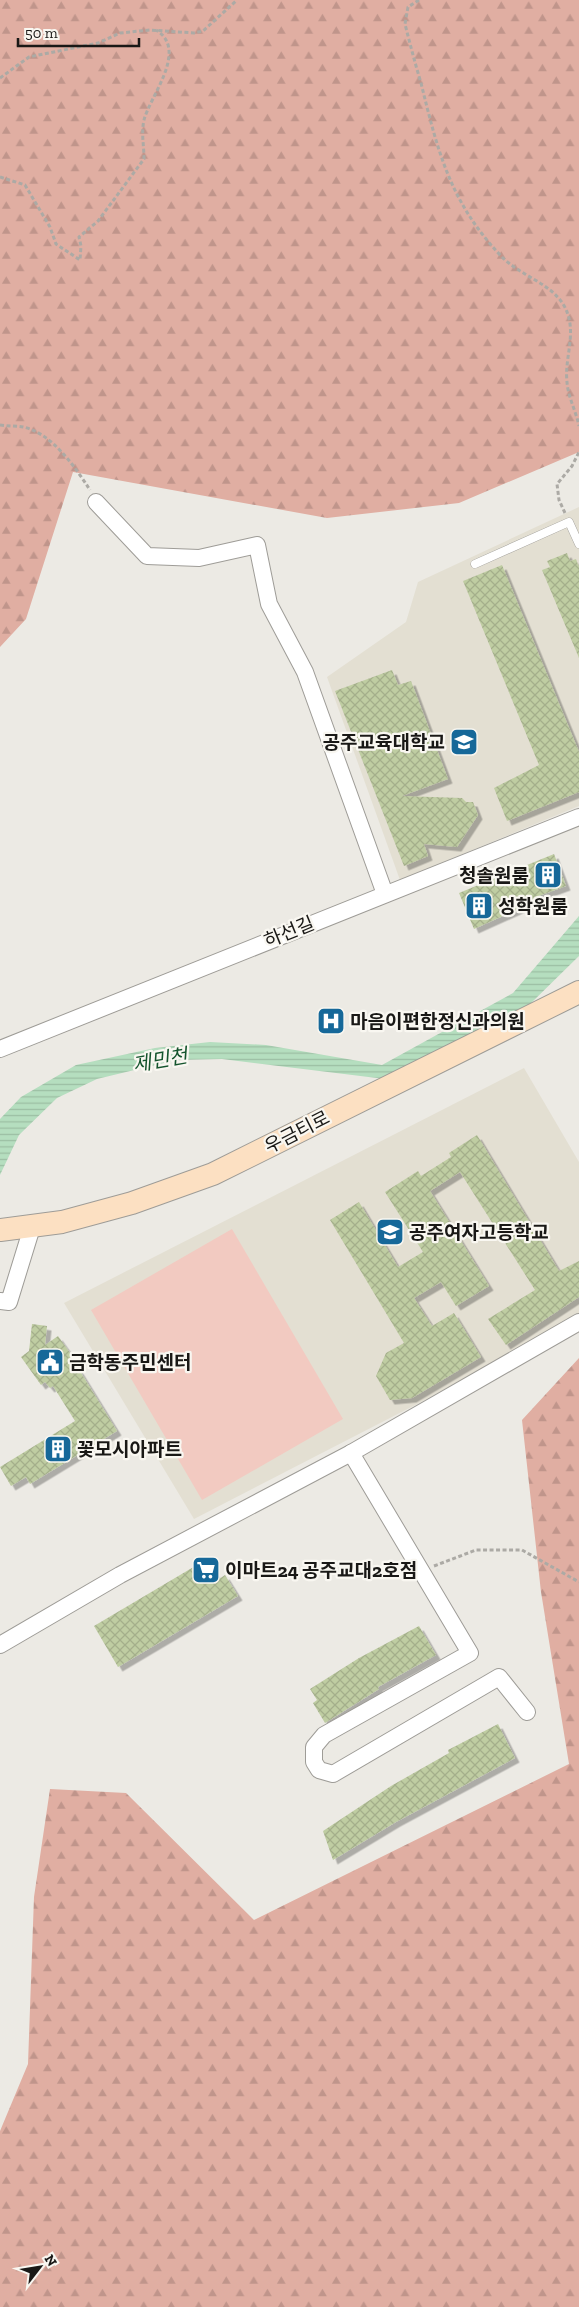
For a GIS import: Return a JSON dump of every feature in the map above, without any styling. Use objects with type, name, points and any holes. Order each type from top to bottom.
[{"type":"main road","name":"우금티로","points":[[0,1230],[33,1224],[62,1222],[132,1204],[213,1174],[579,992]]},
{"type":"street","points":[[96,502],[146,556],[199,558],[257,545],[269,604],[305,672],[385,894]]},
{"type":"street","name":"하선길","points":[[0,1049],[579,817]]},
{"type":"street","points":[[4,1302],[33,1224]]},
{"type":"street","points":[[0,1645],[120,1575],[351,1453],[579,1322]]},
{"type":"street","points":[[351,1453],[470,1653],[324,1735],[314,1747],[314,1762],[319,1770],[333,1774],[499,1677],[527,1712]]},
{"type":"lane","points":[[475,564],[569,522],[579,544]]},
{"type":"path","points":[[0,78],[29,57],[98,43],[120,33],[156,30],[194,33],[203,30],[237,0]]},
{"type":"path","points":[[419,0],[408,7],[406,24],[438,152],[450,182],[467,212],[501,256],[519,272],[551,292],[564,305],[572,333],[567,382],[579,426]]},
{"type":"path","points":[[0,177],[25,185],[50,227],[56,244],[80,260],[81,246],[79,237],[98,221],[144,159],[142,136],[144,118],[160,87],[169,60],[168,47],[164,36],[156,30]]},
{"type":"path","points":[[0,425],[25,428],[53,444],[68,458],[91,490],[96,502]]},
{"type":"path","points":[[569,522],[559,500],[557,484],[572,466],[579,452]]},
{"type":"path","points":[[421,1568],[442,1564],[476,1550],[522,1550],[579,1582]]},
{"type":"shaded area","name":"공주교육대학교","points":[[579,507],[579,806],[400,880],[327,677],[406,622],[418,582]]},
{"type":"shaded area","name":"공주여자고등학교","points":[[524,1068],[579,1162],[579,1315],[421,1402],[194,1519],[64,1303]]},
{"type":"shaded area","points":[[232,1229],[343,1419],[202,1500],[91,1310]]},
{"type":"green space","points":[[0,0],[579,0],[579,452],[459,503],[327,518],[73,472],[26,619],[0,647]]},
{"type":"green space","points":[[579,1358],[579,2307],[0,2307],[0,2131],[28,2064],[34,1897],[50,1789],[126,1793],[254,1920],[569,1764],[541,1592],[522,1420]]},
{"type":"water","name":"제민천","points":[[579,916],[579,956],[527,1007],[385,1079],[222,1059],[176,1060],[97,1079],[57,1098],[19,1135],[0,1175],[0,1119],[21,1097],[76,1065],[155,1048],[210,1042],[266,1045],[382,1065],[513,993]]},
{"type":"building","points":[[567,553],[570,561],[576,559],[579,567],[579,658],[542,570],[550,567],[547,561]]},
{"type":"building","points":[[502,565],[579,752],[579,792],[507,821],[494,788],[539,765],[463,581]]},
{"type":"building","points":[[392,670],[398,685],[411,681],[448,779],[402,796],[462,798],[466,802],[473,802],[478,815],[457,847],[424,844],[428,856],[404,866],[335,691]]},
{"type":"building","points":[[554,854],[566,886],[533,898],[534,902],[474,929],[459,893]]},
{"type":"building","points":[[477,1135],[559,1271],[579,1261],[579,1297],[506,1345],[488,1319],[535,1290],[460,1172],[430,1191],[489,1286],[456,1306],[441,1282],[414,1298],[432,1326],[454,1313],[481,1357],[412,1398],[390,1400],[376,1376],[386,1353],[404,1343],[330,1220],[359,1202],[398,1267],[423,1252],[385,1192],[418,1171],[421,1176],[451,1157],[449,1153]]},
{"type":"building","points":[[32,1324],[47,1326],[45,1345],[58,1336],[80,1367],[78,1368],[117,1431],[30,1484],[26,1477],[11,1486],[0,1467],[75,1421],[53,1386],[50,1388],[45,1382],[41,1385],[21,1357],[29,1351]]},
{"type":"building","points":[[207,1559],[219,1579],[225,1575],[238,1596],[118,1667],[94,1626]]},
{"type":"building","points":[[419,1626],[436,1655],[378,1687],[379,1689],[325,1723],[313,1703],[317,1700],[310,1689],[359,1658]]},
{"type":"building","points":[[498,1724],[515,1758],[396,1822],[333,1860],[323,1831],[391,1786],[449,1753],[448,1750]]},
{"type":"place","name":"공주교육대학교","points":[[464,742]]},
{"type":"place","name":"청솔원룸","points":[[548,875]]},
{"type":"place","name":"성학원룸","points":[[479,906]]},
{"type":"place","name":"마음이편한정신과의원","points":[[331,1021]]},
{"type":"place","name":"공주여자고등학교","points":[[390,1232]]},
{"type":"place","name":"금학동주민센터","points":[[50,1362]]},
{"type":"place","name":"꽃모시아파트","points":[[58,1449]]},
{"type":"place","name":"이마트24 공주교대2호점","points":[[206,1570]]}]
